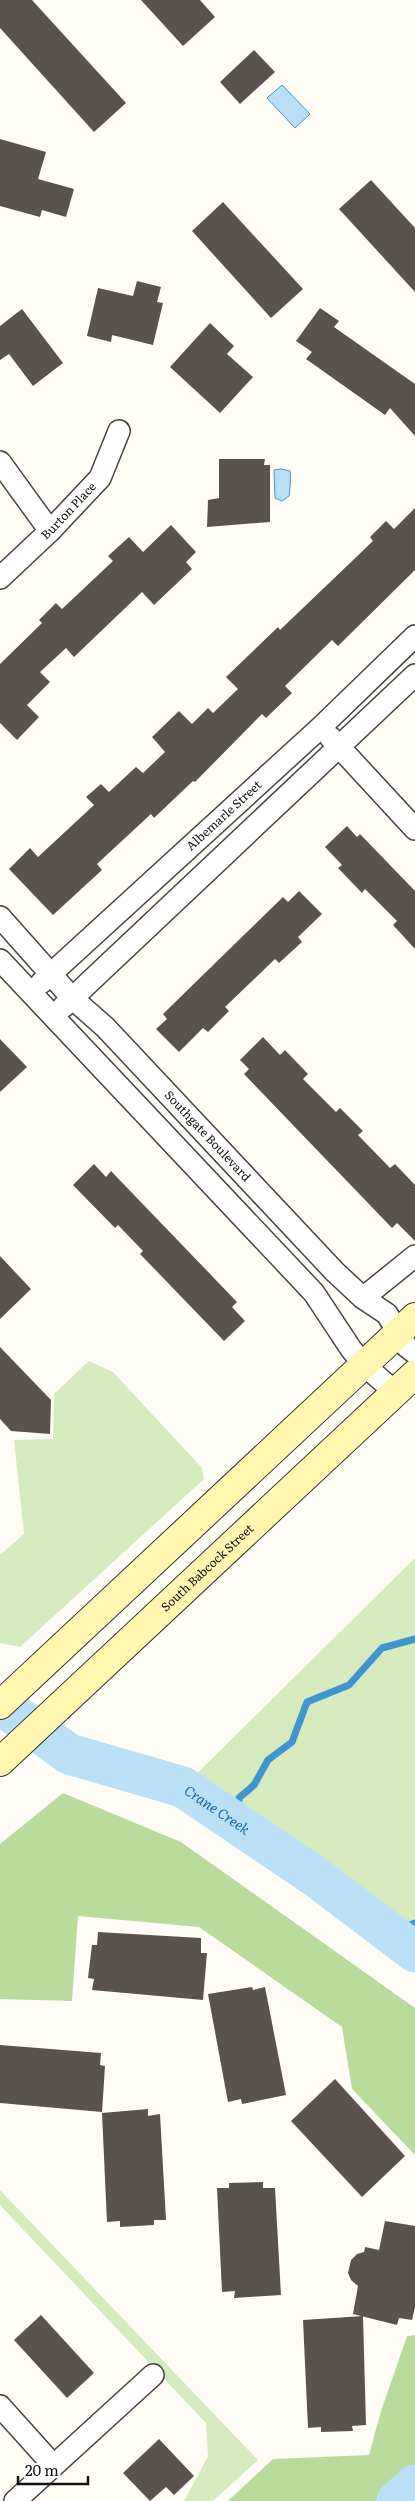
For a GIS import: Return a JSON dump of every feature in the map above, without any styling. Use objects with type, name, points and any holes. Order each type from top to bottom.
[{"type":"main road","points":[[0,1705],[364,1365],[409,1335]]},
{"type":"main road","name":"South Babcock Street","points":[[0,1762],[415,1374]]},
{"type":"street","name":"Burton Place","points":[[0,578],[50,531],[100,478],[119,431]]},
{"type":"street","points":[[0,462],[50,531]]},
{"type":"street","name":"Albemarle Street","points":[[30,992],[112,920],[222,816],[321,727],[415,636]]},
{"type":"street","points":[[53,1016],[242,838],[410,684],[381,670]]},
{"type":"street","points":[[321,727],[415,829]]},
{"type":"street","points":[[222,816],[242,838]]},
{"type":"street","name":"Southgate Boulevard","points":[[0,918],[72,998],[105,1027],[335,1272],[363,1298],[387,1314],[409,1335]]},
{"type":"street","points":[[112,920],[133,941]]},
{"type":"street","points":[[0,960],[314,1292],[351,1349],[364,1365],[395,1392]]},
{"type":"street","points":[[363,1298],[415,1256]]},
{"type":"street","points":[[15,2501],[153,2375]]},
{"type":"street","points":[[0,2406],[53,2465]]},
{"type":"green space","points":[[89,1361],[113,1372],[202,1468],[204,1479],[20,1647],[0,1643],[0,1555],[24,1534],[14,1440],[53,1439],[54,1394]]},
{"type":"green space","points":[[415,1558],[415,1952],[316,1877],[183,1787]]},
{"type":"green space","points":[[63,1793],[181,1842],[415,2008],[415,2155],[352,2089],[342,2027],[199,1927],[78,1916],[72,2001],[0,1999],[0,1844]]},
{"type":"green space","points":[[0,2190],[258,2460],[213,2501],[184,2501],[208,2456],[206,2423],[0,2205]]},
{"type":"green space","points":[[415,2335],[415,2466],[375,2501],[228,2501],[273,2459],[369,2455],[381,2411],[407,2336]]},
{"type":"water","points":[[282,85],[310,114],[295,128],[267,98]]},
{"type":"water","points":[[274,470],[290,471],[289,496],[282,501],[275,498]]},
{"type":"building","points":[[0,0],[32,0],[126,103],[94,132],[0,28]]},
{"type":"building","points":[[141,0],[200,0],[215,17],[183,46]]},
{"type":"building","points":[[254,50],[275,72],[240,104],[220,82]]},
{"type":"building","points":[[0,139],[46,152],[38,179],[74,189],[66,217],[42,210],[40,217],[0,206]]},
{"type":"building","points":[[371,180],[415,228],[415,292],[339,209]]},
{"type":"building","points":[[223,202],[303,289],[271,318],[192,231]]},
{"type":"building","points":[[137,281],[161,287],[157,302],[163,303],[153,345],[112,335],[111,342],[87,336],[98,288],[133,296]]},
{"type":"building","points":[[320,308],[339,321],[334,327],[415,384],[415,436],[390,408],[385,415],[306,359],[312,352],[296,341]]},
{"type":"building","points":[[22,309],[63,363],[33,386],[9,354],[0,360],[0,326]]},
{"type":"building","points":[[210,323],[234,346],[227,354],[253,377],[220,413],[170,367]]},
{"type":"building","points":[[219,459],[265,459],[264,465],[270,465],[270,522],[207,527],[208,500],[219,498]]},
{"type":"building","points":[[415,508],[415,570],[338,646],[332,640],[285,686],[292,693],[266,718],[262,714],[195,782],[193,781],[154,818],[151,814],[97,864],[102,870],[53,915],[9,869],[30,848],[38,857],[94,805],[86,797],[101,784],[109,792],[136,767],[143,773],[165,752],[152,737],[179,711],[192,724],[208,708],[213,713],[238,689],[226,677],[278,627],[280,630],[373,541],[370,537],[386,521],[394,529]]},
{"type":"building","points":[[171,525],[196,552],[186,562],[192,569],[154,605],[142,592],[74,657],[66,648],[40,672],[50,682],[27,705],[39,717],[17,740],[0,723],[0,664],[42,623],[39,620],[56,603],[62,609],[113,561],[108,556],[129,537],[143,552]]},
{"type":"building","points":[[347,826],[357,837],[360,834],[415,891],[415,949],[393,925],[397,921],[365,889],[362,893],[338,868],[342,865],[325,847]]},
{"type":"building","points":[[299,891],[322,914],[298,937],[302,942],[279,963],[275,959],[225,1007],[229,1011],[208,1032],[203,1028],[179,1052],[156,1029],[167,1019],[163,1014],[283,897],[288,902]]},
{"type":"building","points":[[263,1037],[280,1055],[285,1050],[308,1074],[303,1079],[336,1112],[340,1108],[363,1131],[358,1135],[390,1168],[395,1164],[415,1185],[415,1241],[397,1223],[392,1228],[244,1074],[249,1069],[240,1060]]},
{"type":"building","points":[[0,1039],[27,1067],[0,1092]]},
{"type":"building","points":[[94,1164],[106,1177],[111,1171],[237,1302],[232,1307],[245,1321],[224,1341],[140,1254],[143,1251],[118,1225],[115,1228],[73,1185]]},
{"type":"building","points":[[0,1256],[31,1289],[0,1319]]},
{"type":"building","points":[[0,1347],[51,1400],[50,1434],[11,1431],[0,1419]]},
{"type":"building","points":[[98,1932],[201,1938],[201,1953],[207,1953],[203,2000],[92,1990],[94,1979],[88,1978],[92,1945],[97,1945]]},
{"type":"building","points":[[252,1987],[253,1990],[265,1987],[286,2095],[242,2104],[241,2099],[228,2102],[208,1994]]},
{"type":"building","points":[[0,2045],[101,2053],[100,2065],[105,2066],[102,2112],[0,2103]]},
{"type":"building","points":[[335,2079],[405,2156],[362,2197],[291,2121]]},
{"type":"building","points":[[148,2109],[148,2116],[160,2114],[166,2220],[154,2220],[154,2225],[120,2227],[120,2221],[107,2222],[102,2113]]},
{"type":"building","points":[[263,2182],[263,2188],[275,2188],[281,2295],[234,2298],[235,2291],[222,2292],[217,2188],[229,2188],[229,2183]]},
{"type":"building","points":[[385,2221],[415,2226],[415,2307],[412,2320],[399,2318],[397,2325],[353,2314],[358,2286],[351,2280],[348,2273],[351,2260],[357,2254],[364,2252],[365,2247],[379,2250]]},
{"type":"building","points":[[41,2315],[94,2373],[67,2398],[14,2340]]},
{"type":"building","points":[[363,2316],[366,2425],[352,2426],[353,2431],[321,2432],[321,2427],[308,2428],[303,2320]]},
{"type":"building","points":[[159,2439],[194,2476],[174,2495],[166,2487],[150,2501],[123,2473]]},
{"type":"waterway","points":[[237,1823],[239,1798],[254,1785],[268,1760],[292,1742],[307,1702],[349,1685],[382,1648],[415,1639]]},
{"type":"waterway","name":"Crane Creek","points":[[0,1704],[69,1754],[183,1787],[316,1877],[415,1952]]},
{"type":"waterway","points":[[389,1932],[415,1923]]},
{"type":"waterway","name":"Crane Creek","points":[[397,2501],[415,2485]]}]
